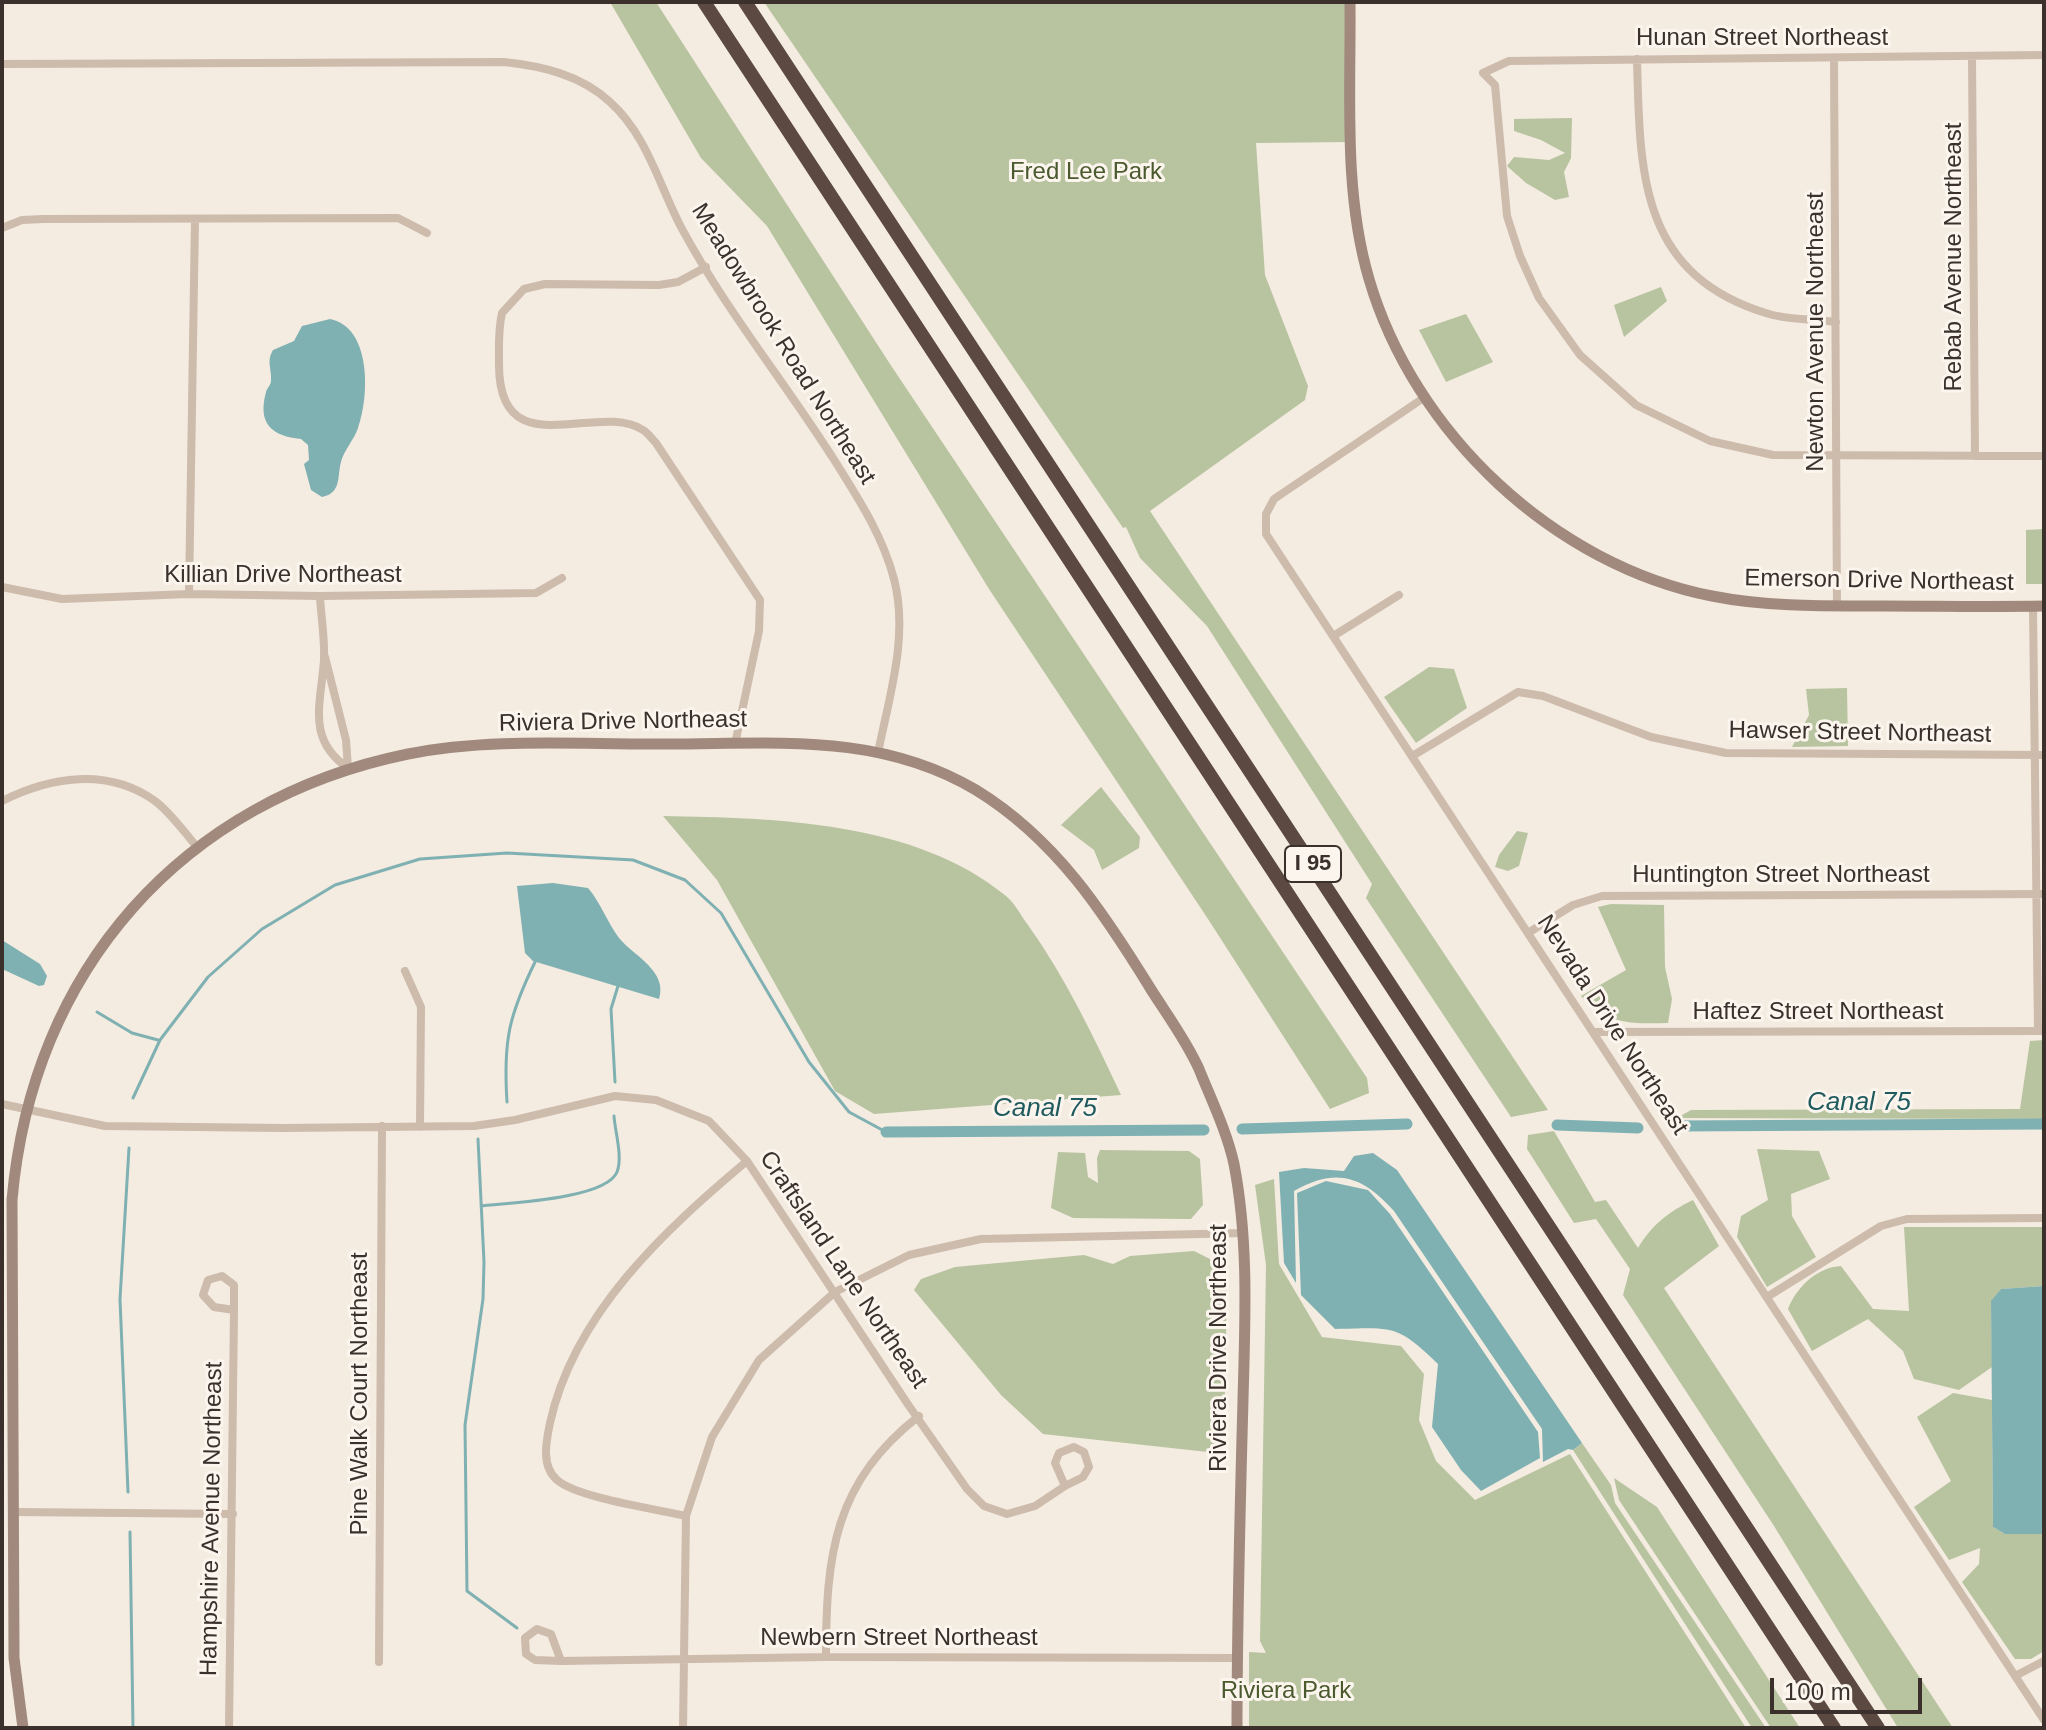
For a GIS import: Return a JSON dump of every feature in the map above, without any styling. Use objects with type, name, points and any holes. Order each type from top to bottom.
[{"type":"highway","name":"I 95","points":[[704,2],[1834,1728]]},
{"type":"highway","name":"I 95","points":[[745,2],[1878,1728]]},
{"type":"street","name":"Emerson Drive Northeast","points":[[1350,2],[1352,159],[1369,278],[1391,335],[1425,397],[1474,459],[1523,506],[1586,547],[1631,571],[1711,596],[1766,604],[2038,606]]},
{"type":"street","name":"Hunan Street Northeast","points":[[1838,457],[1773,455],[1710,441],[1636,405],[1580,355],[1539,298],[1520,256],[1507,216],[1495,85],[1483,73],[1509,61],[2044,55]]},
{"type":"street","name":"Rebab Avenue Northeast","points":[[1972,56],[1975,456]]},
{"type":"street","points":[[1637,59],[1640,158],[1646,196],[1666,239],[1695,274],[1734,300],[1771,315],[1836,322]]},
{"type":"street","name":"Newton Avenue Northeast","points":[[1834,59],[1837,606]]},
{"type":"street","name":"Meadowbrook Road Northeast","points":[[2,64],[441,61],[535,65],[588,86],[610,102],[632,127],[663,183],[681,226],[815,430],[886,549],[897,592],[898,652],[878,753]]},
{"type":"street","points":[[2,228],[22,220],[43,219],[398,218],[427,233]]},
{"type":"street","points":[[189,594],[195,219]]},
{"type":"street","points":[[706,267],[678,282],[659,285],[545,284],[524,289],[502,313],[499,369],[501,393],[508,407],[523,418],[544,425],[621,424],[642,429],[656,443],[760,600],[759,631],[735,744]]},
{"type":"street","name":"Nevada Drive Northeast","points":[[1425,397],[1274,499],[1266,514],[1266,534],[1414,755],[2044,1720]]},
{"type":"street","points":[[1838,457],[2044,456]]},
{"type":"street","name":"Killian Drive Northeast","points":[[2,587],[62,599],[189,594],[536,593],[562,578]]},
{"type":"street","points":[[1335,635],[1399,595]]},
{"type":"street","points":[[320,596],[324,657],[319,734],[330,756],[348,768]]},
{"type":"street","points":[[2038,606],[2041,1031]]},
{"type":"street","points":[[324,657],[346,740],[348,768]]},
{"type":"street","name":"Hawser Street Northeast","points":[[1414,755],[1518,692],[1543,696],[1651,737],[1726,753],[2040,755]]},
{"type":"street","name":"Riviera Drive Northeast","points":[[23,1728],[7,1569],[13,1512],[12,1200],[24,1109],[48,1039],[73,989],[102,946],[158,883],[197,847],[298,788],[348,768],[414,753],[479,746],[804,741],[915,762],[973,788],[1029,826],[1079,880],[1196,1061],[1230,1148],[1244,1233],[1237,1728]]},
{"type":"street","points":[[2,801],[32,786],[71,778],[111,782],[154,801],[197,847]]},
{"type":"street","name":"Huntington Street Northeast","points":[[1528,933],[1573,905],[1602,896],[2040,894]]},
{"type":"street","points":[[405,971],[421,1007],[420,1127]]},
{"type":"street","name":"Haftez Street Northeast","points":[[1593,1032],[2041,1031]]},
{"type":"street","name":"Craftsland Lane Northeast","points":[[2,1104],[105,1126],[420,1127],[474,1126],[515,1120],[615,1096],[656,1100],[709,1121],[747,1161],[967,1489],[984,1506],[1009,1514],[1035,1506],[1087,1473],[1087,1456],[1079,1449],[1064,1449],[1057,1458],[1056,1468],[1065,1486]]},
{"type":"street","name":"Pine Walk Court Northeast","points":[[379,1662],[382,1126]]},
{"type":"street","points":[[686,1516],[577,1491],[557,1480],[547,1466],[546,1442],[555,1399],[577,1349],[632,1269],[690,1209],[747,1161]]},
{"type":"street","points":[[1767,1297],[1881,1226],[1907,1219],[2044,1218]]},
{"type":"street","points":[[683,1728],[686,1516],[712,1437],[759,1360],[835,1292],[909,1255],[981,1239],[1244,1233]]},
{"type":"street","name":"Hampshire Avenue Northeast","points":[[229,1728],[235,1290],[231,1281],[222,1276],[208,1280],[203,1295],[209,1304],[234,1310]]},
{"type":"street","points":[[826,1657],[826,1592],[842,1514],[869,1461],[887,1441],[919,1416]]},
{"type":"street","points":[[13,1512],[233,1514]]},
{"type":"street","name":"Newbern Street Northeast","points":[[561,1661],[554,1638],[547,1630],[537,1629],[525,1638],[524,1649],[530,1658],[561,1661],[826,1657],[1237,1658]]},
{"type":"street","points":[[2015,1676],[2044,1661]]},
{"type":"green space","points":[[610,2],[656,2],[890,364],[1367,1078],[1369,1093],[1330,1109],[989,589],[767,226],[701,158]]},
{"type":"green space","name":"Fred Lee Park","points":[[764,2],[1350,2],[1350,142],[1256,143],[1265,275],[1308,386],[1305,400],[1150,511],[1548,1110],[1511,1117],[1366,898],[1372,884],[1207,626],[1140,558],[1126,527],[1123,528]]},
{"type":"green space","points":[[1572,118],[1571,158],[1564,172],[1569,197],[1555,200],[1526,183],[1507,166],[1514,157],[1549,160],[1565,153],[1541,140],[1514,131],[1514,119]]},
{"type":"green space","points":[[1661,287],[1667,301],[1624,337],[1614,305]]},
{"type":"green space","points":[[1466,314],[1493,362],[1446,382],[1419,330]]},
{"type":"green space","points":[[2044,529],[2044,584],[2026,584],[2026,530]]},
{"type":"green space","points":[[1429,667],[1454,669],[1467,708],[1416,743],[1384,697]]},
{"type":"green space","points":[[1847,688],[1848,746],[1792,747],[1809,715],[1806,689]]},
{"type":"green space","points":[[1101,787],[1140,837],[1139,848],[1102,870],[1094,850],[1061,825]]},
{"type":"green space","points":[[663,816],[797,822],[842,829],[887,838],[930,852],[970,871],[1009,899],[1042,945],[1078,1008],[1121,1095],[874,1114],[835,1091],[717,880]]},
{"type":"green space","points":[[1517,831],[1528,833],[1519,866],[1508,871],[1495,867],[1499,855]]},
{"type":"green space","points":[[1611,904],[1664,905],[1665,967],[1672,999],[1668,1023],[1632,1023],[1610,1018],[1590,1006],[1581,996],[1626,970],[1598,907]]},
{"type":"green space","points":[[2044,1040],[2044,1119],[1677,1118],[1691,1110],[2020,1109],[2030,1041]]},
{"type":"green space","points":[[1554,1131],[1595,1202],[1606,1200],[1638,1248],[1661,1220],[1693,1200],[1719,1246],[1664,1288],[1953,1728],[1898,1728],[1774,1526],[1623,1295],[1630,1269],[1596,1219],[1574,1223],[1527,1149],[1528,1135]]},
{"type":"green space","points":[[1757,1149],[1819,1151],[1830,1179],[1791,1194],[1792,1216],[1816,1257],[1767,1287],[1737,1237],[1741,1216],[1768,1200]]},
{"type":"green space","points":[[1100,1150],[1189,1151],[1200,1159],[1203,1205],[1191,1219],[1073,1218],[1051,1208],[1058,1152],[1085,1153],[1088,1177],[1098,1183],[1097,1158]]},
{"type":"green space","name":"Riviera Park","points":[[1274,1179],[1279,1264],[1322,1337],[1401,1346],[1424,1374],[1419,1420],[1436,1461],[1475,1500],[1570,1454],[1746,1728],[1249,1728],[1249,1652],[1266,1653],[1260,1641],[1266,1265],[1255,1185]]},
{"type":"green space","points":[[1904,1227],[2044,1227],[2044,1286],[2001,1289],[1991,1302],[1992,1367],[1959,1390],[1914,1379],[1903,1351],[1868,1319],[1812,1351],[1788,1309],[1808,1280],[1824,1270],[1841,1266],[1873,1309],[1909,1311]]},
{"type":"green space","points":[[1194,1251],[1214,1261],[1227,1282],[1224,1441],[1217,1453],[1043,1434],[1001,1395],[914,1290],[921,1279],[955,1267],[1084,1255],[1113,1264],[1130,1256]]},
{"type":"green space","points":[[1953,1393],[1992,1400],[1993,1527],[2005,1534],[2044,1534],[2044,1651],[2031,1659],[2015,1659],[1962,1582],[1979,1564],[1980,1548],[1949,1560],[1914,1507],[1951,1481],[1917,1417]]},
{"type":"green space","points":[[1582,1443],[1611,1485],[1615,1503],[1766,1728],[1752,1728],[1573,1450]]},
{"type":"green space","points":[[1614,1478],[1657,1507],[1800,1728],[1771,1728],[1619,1500]]},
{"type":"water","points":[[330,319],[343,325],[353,335],[360,348],[365,381],[362,414],[342,458],[338,483],[333,492],[322,497],[311,490],[304,464],[309,460],[308,445],[301,439],[275,432],[266,421],[264,403],[271,382],[273,350],[294,341],[302,326]]},
{"type":"water","points":[[553,883],[588,888],[619,938],[654,972],[659,980],[659,999],[533,961],[525,953],[517,886]]},
{"type":"water","points":[[2,940],[40,964],[47,976],[44,985],[39,986],[2,969]]},
{"type":"water","points":[[1373,1153],[1397,1170],[1582,1443],[1573,1450],[1568,1449],[1543,1462],[1542,1429],[1394,1211],[1360,1183],[1348,1179],[1323,1179],[1294,1191],[1296,1283],[1284,1263],[1279,1172],[1304,1168],[1344,1171],[1354,1156]]},
{"type":"water","points":[[1326,1181],[1368,1190],[1390,1214],[1538,1432],[1540,1458],[1481,1491],[1461,1470],[1432,1427],[1438,1364],[1412,1341],[1392,1331],[1335,1329],[1301,1295],[1297,1193]]},
{"type":"water","points":[[2044,1286],[2044,1534],[2005,1534],[1993,1527],[1991,1301],[2001,1289]]},
{"type":"waterway","points":[[133,1098],[160,1040],[208,977],[262,929],[335,885],[420,859],[507,853],[633,860],[685,880],[721,913],[809,1062],[849,1112],[886,1132]]},
{"type":"waterway","points":[[507,1102],[506,1061],[510,1028],[536,960]]},
{"type":"waterway","points":[[615,1082],[611,1009],[618,986]]},
{"type":"waterway","points":[[97,1012],[132,1033],[158,1040]]},
{"type":"waterway","points":[[481,1206],[576,1194],[609,1181],[617,1172],[619,1159],[614,1116]]},
{"type":"waterway","name":"Canal 75","points":[[1242,1129],[1407,1124]]},
{"type":"waterway","name":"Canal 75","points":[[1675,1126],[2044,1124]]},
{"type":"waterway","name":"Canal 75","points":[[1557,1125],[1638,1128]]},
{"type":"waterway","name":"Canal 75","points":[[886,1132],[1204,1130]]},
{"type":"waterway","points":[[478,1139],[484,1262],[483,1299],[465,1425],[467,1591],[517,1628]]},
{"type":"waterway","points":[[128,1492],[120,1299],[129,1148]]},
{"type":"waterway","points":[[130,1532],[133,1728]]}]
